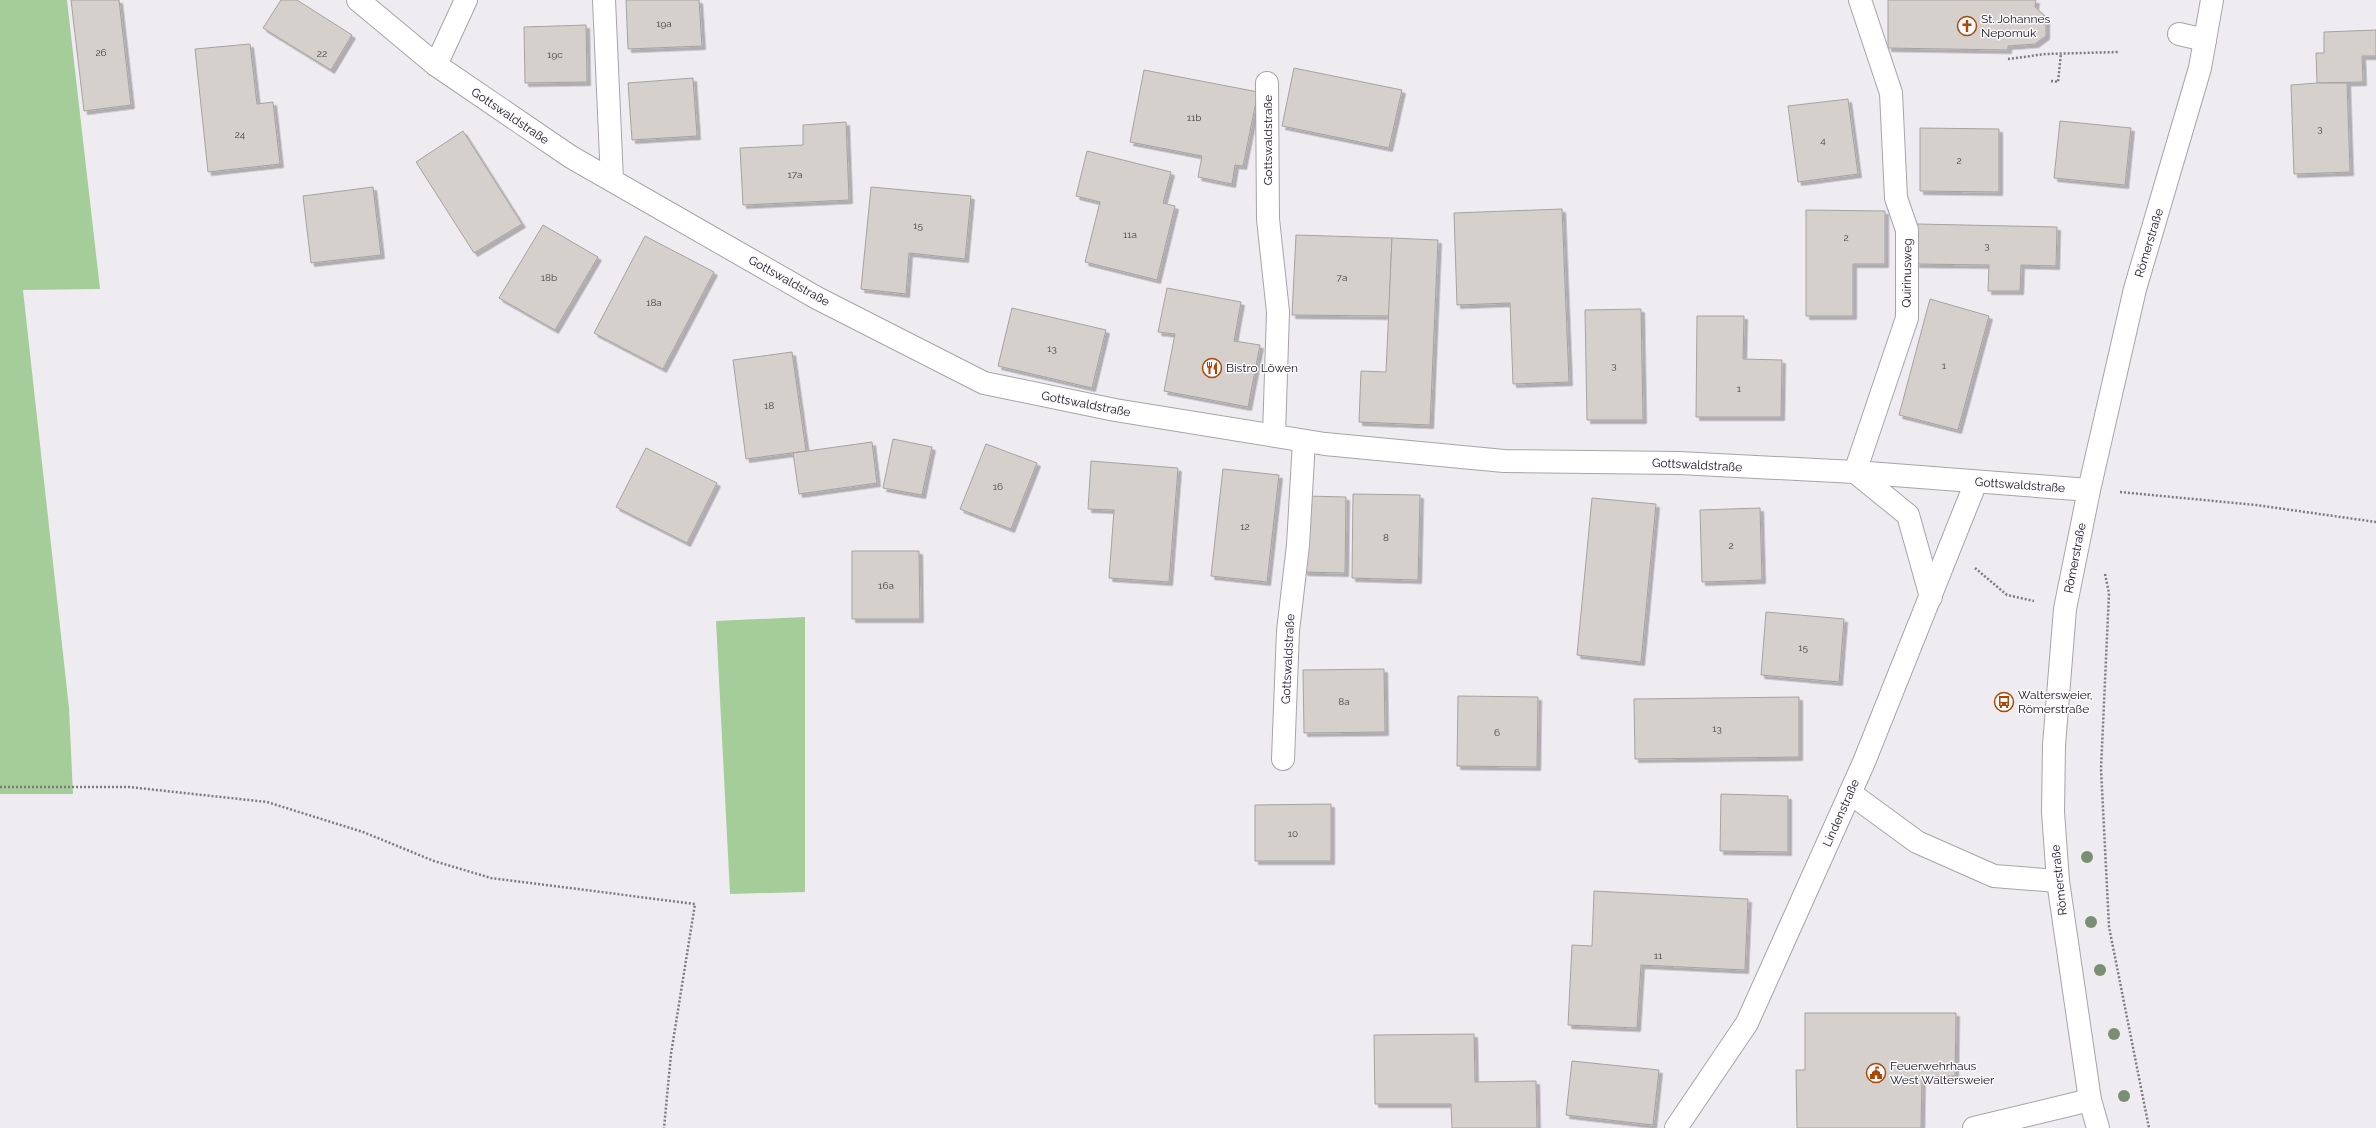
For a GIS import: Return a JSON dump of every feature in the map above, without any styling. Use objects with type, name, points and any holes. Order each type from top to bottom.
[{"type":"street","name":"Gottswaldstraße","points":[[358,0],[436,65],[571,157],[817,298],[984,383],[1115,410],[1274,436],[1504,461],[1679,463],[1855,472],[2089,490]]},
{"type":"street","points":[[436,65],[466,0]]},
{"type":"street","points":[[604,0],[612,180]]},
{"type":"street","name":"Quirinusweg","points":[[1855,472],[1906,318],[1907,286],[1907,230],[1896,198],[1891,93],[1860,0]]},
{"type":"street","name":"Römerstraße","points":[[2098,1128],[2090,1100],[2058,881],[2053,812],[2054,745],[2065,609],[2089,490],[2135,289],[2200,68],[2212,0]]},
{"type":"street","points":[[2179,34],[2206,40]]},
{"type":"street","name":"Gottswaldstraße","points":[[1267,84],[1268,220],[1278,312],[1274,436]]},
{"type":"street","name":"Gottswaldstraße","points":[[1283,759],[1288,631],[1298,545],[1304,440]]},
{"type":"street","points":[[1855,472],[1908,515],[1931,597]]},
{"type":"street","name":"Lindenstraße","points":[[1676,1128],[1747,1023],[1850,793],[1931,597],[1976,482]]},
{"type":"street","points":[[1850,793],[1917,842],[1994,876],[2058,881]]},
{"type":"street","points":[[1974,1128],[2090,1100]]},
{"type":"path","points":[[2008,59],[2062,53],[2118,52]]},
{"type":"path","points":[[2051,81],[2058,82],[2062,53]]},
{"type":"path","points":[[2089,490],[2256,505],[2376,522]]},
{"type":"path","points":[[1950,548],[2007,595]]},
{"type":"path","points":[[2105,571],[2109,593],[2101,769],[2109,927],[2149,1128]]},
{"type":"path","points":[[0,787],[129,787],[267,802],[363,832],[434,861],[491,878],[695,904],[671,1054],[664,1128]]},
{"type":"green space","points":[[0,0],[67,0],[100,289],[23,290],[69,708],[73,794],[0,794]]},
{"type":"green space","points":[[805,617],[805,892],[730,894],[716,621]]},
{"type":"building","points":[[71,0],[119,0],[131,105],[84,111]]},
{"type":"building","points":[[281,0],[297,0],[352,35],[331,70],[263,28]]},
{"type":"building","points":[[626,0],[699,0],[702,46],[628,49]]},
{"type":"building","name":"St. Johannes Nepomuk","points":[[1888,0],[2036,0],[2035,7],[2046,17],[2046,36],[2035,44],[2008,46],[2008,50],[1888,48]]},
{"type":"building","points":[[586,25],[587,82],[525,83],[524,27]]},
{"type":"building","points":[[2376,30],[2376,56],[2362,56],[2363,82],[2317,83],[2316,53],[2324,53],[2324,32]]},
{"type":"building","points":[[250,44],[257,104],[273,102],[280,164],[208,172],[195,49]]},
{"type":"building","points":[[1294,68],[1402,90],[1389,148],[1282,126]]},
{"type":"building","points":[[1144,70],[1258,92],[1243,166],[1235,165],[1232,184],[1198,177],[1202,156],[1130,142]]},
{"type":"building","points":[[693,78],[697,136],[632,140],[628,83]]},
{"type":"building","points":[[2347,83],[2350,172],[2294,174],[2291,85]]},
{"type":"building","points":[[1848,99],[1858,174],[1798,182],[1788,106]]},
{"type":"building","points":[[2060,121],[2131,128],[2125,185],[2054,178]]},
{"type":"building","points":[[846,122],[849,200],[743,205],[740,148],[803,145],[803,125]]},
{"type":"building","points":[[1920,128],[1999,129],[1999,192],[1920,191]]},
{"type":"building","points":[[463,131],[522,224],[474,253],[416,162]]},
{"type":"building","points":[[1087,151],[1171,172],[1163,203],[1175,206],[1157,280],[1085,262],[1100,202],[1076,196]]},
{"type":"building","points":[[373,187],[381,255],[311,263],[303,196]]},
{"type":"building","points":[[871,187],[971,196],[965,259],[909,253],[906,294],[861,289]]},
{"type":"building","points":[[1562,209],[1569,382],[1513,384],[1510,303],[1457,305],[1454,213]]},
{"type":"building","points":[[1806,210],[1885,211],[1885,264],[1853,264],[1853,316],[1806,316]]},
{"type":"building","points":[[1917,224],[2057,227],[2056,266],[2021,265],[2020,291],[1988,291],[1989,265],[1916,264]]},
{"type":"building","points":[[543,225],[598,257],[555,330],[499,298]]},
{"type":"building","points":[[1296,235],[1392,238],[1389,316],[1292,315]]},
{"type":"building","points":[[645,236],[714,272],[663,369],[594,333]]},
{"type":"building","points":[[1392,238],[1438,240],[1430,425],[1359,422],[1361,371],[1386,372]]},
{"type":"building","name":"Bistro Löwen","points":[[1167,288],[1241,302],[1234,341],[1260,345],[1248,407],[1164,391],[1175,334],[1158,332]]},
{"type":"building","points":[[1930,299],[1989,316],[1958,430],[1899,415]]},
{"type":"building","points":[[1012,308],[1106,330],[1092,388],[998,366]]},
{"type":"building","points":[[1641,309],[1643,420],[1587,420],[1585,310]]},
{"type":"building","points":[[1697,316],[1744,316],[1743,359],[1782,360],[1781,417],[1696,417]]},
{"type":"building","points":[[792,352],[806,451],[746,459],[733,360]]},
{"type":"building","points":[[893,439],[932,447],[922,495],[883,488]]},
{"type":"building","points":[[872,442],[877,483],[799,494],[793,453]]},
{"type":"building","points":[[986,444],[1037,463],[1011,529],[960,509]]},
{"type":"building","points":[[646,448],[717,483],[687,543],[616,507]]},
{"type":"building","points":[[1091,461],[1178,468],[1169,582],[1109,578],[1114,510],[1088,509]]},
{"type":"building","points":[[1223,469],[1279,475],[1267,582],[1211,576]]},
{"type":"building","points":[[1353,494],[1420,495],[1418,580],[1352,578]]},
{"type":"building","points":[[1306,496],[1346,497],[1345,573],[1304,572]]},
{"type":"building","points":[[1592,498],[1656,504],[1641,662],[1577,655]]},
{"type":"building","points":[[1760,508],[1762,580],[1702,582],[1700,510]]},
{"type":"building","points":[[852,551],[919,551],[920,619],[852,619]]},
{"type":"building","points":[[1766,612],[1844,619],[1839,682],[1761,675]]},
{"type":"building","points":[[1384,669],[1385,732],[1304,733],[1303,670]]},
{"type":"building","points":[[1458,696],[1538,697],[1537,767],[1457,766]]},
{"type":"building","points":[[1799,697],[1799,757],[1635,759],[1634,699]]},
{"type":"building","points":[[1721,794],[1788,796],[1788,852],[1720,851]]},
{"type":"building","points":[[1331,804],[1331,861],[1255,861],[1255,805]]},
{"type":"building","points":[[1594,891],[1748,899],[1745,970],[1641,965],[1637,1028],[1568,1025],[1572,945],[1592,946]]},
{"type":"building","name":"Feuerwehrhaus West Waltersweier","points":[[1805,1013],[1956,1013],[1955,1076],[1922,1077],[1921,1128],[1797,1128],[1796,1070],[1805,1070]]},
{"type":"building","points":[[1474,1034],[1475,1082],[1536,1081],[1537,1128],[1452,1128],[1451,1104],[1375,1104],[1374,1035]]},
{"type":"building","points":[[1572,1061],[1659,1070],[1653,1125],[1566,1115]]},
{"type":"place","name":"St. Johannes Nepomuk","points":[[1967,26]]},
{"type":"place","name":"Bistro Löwen","points":[[1212,368]]},
{"type":"place","name":"Waltersweier, Römerstraße","points":[[2004,702]]},
{"type":"place","name":"Feuerwehrhaus West Waltersweier","points":[[1876,1073]]}]
